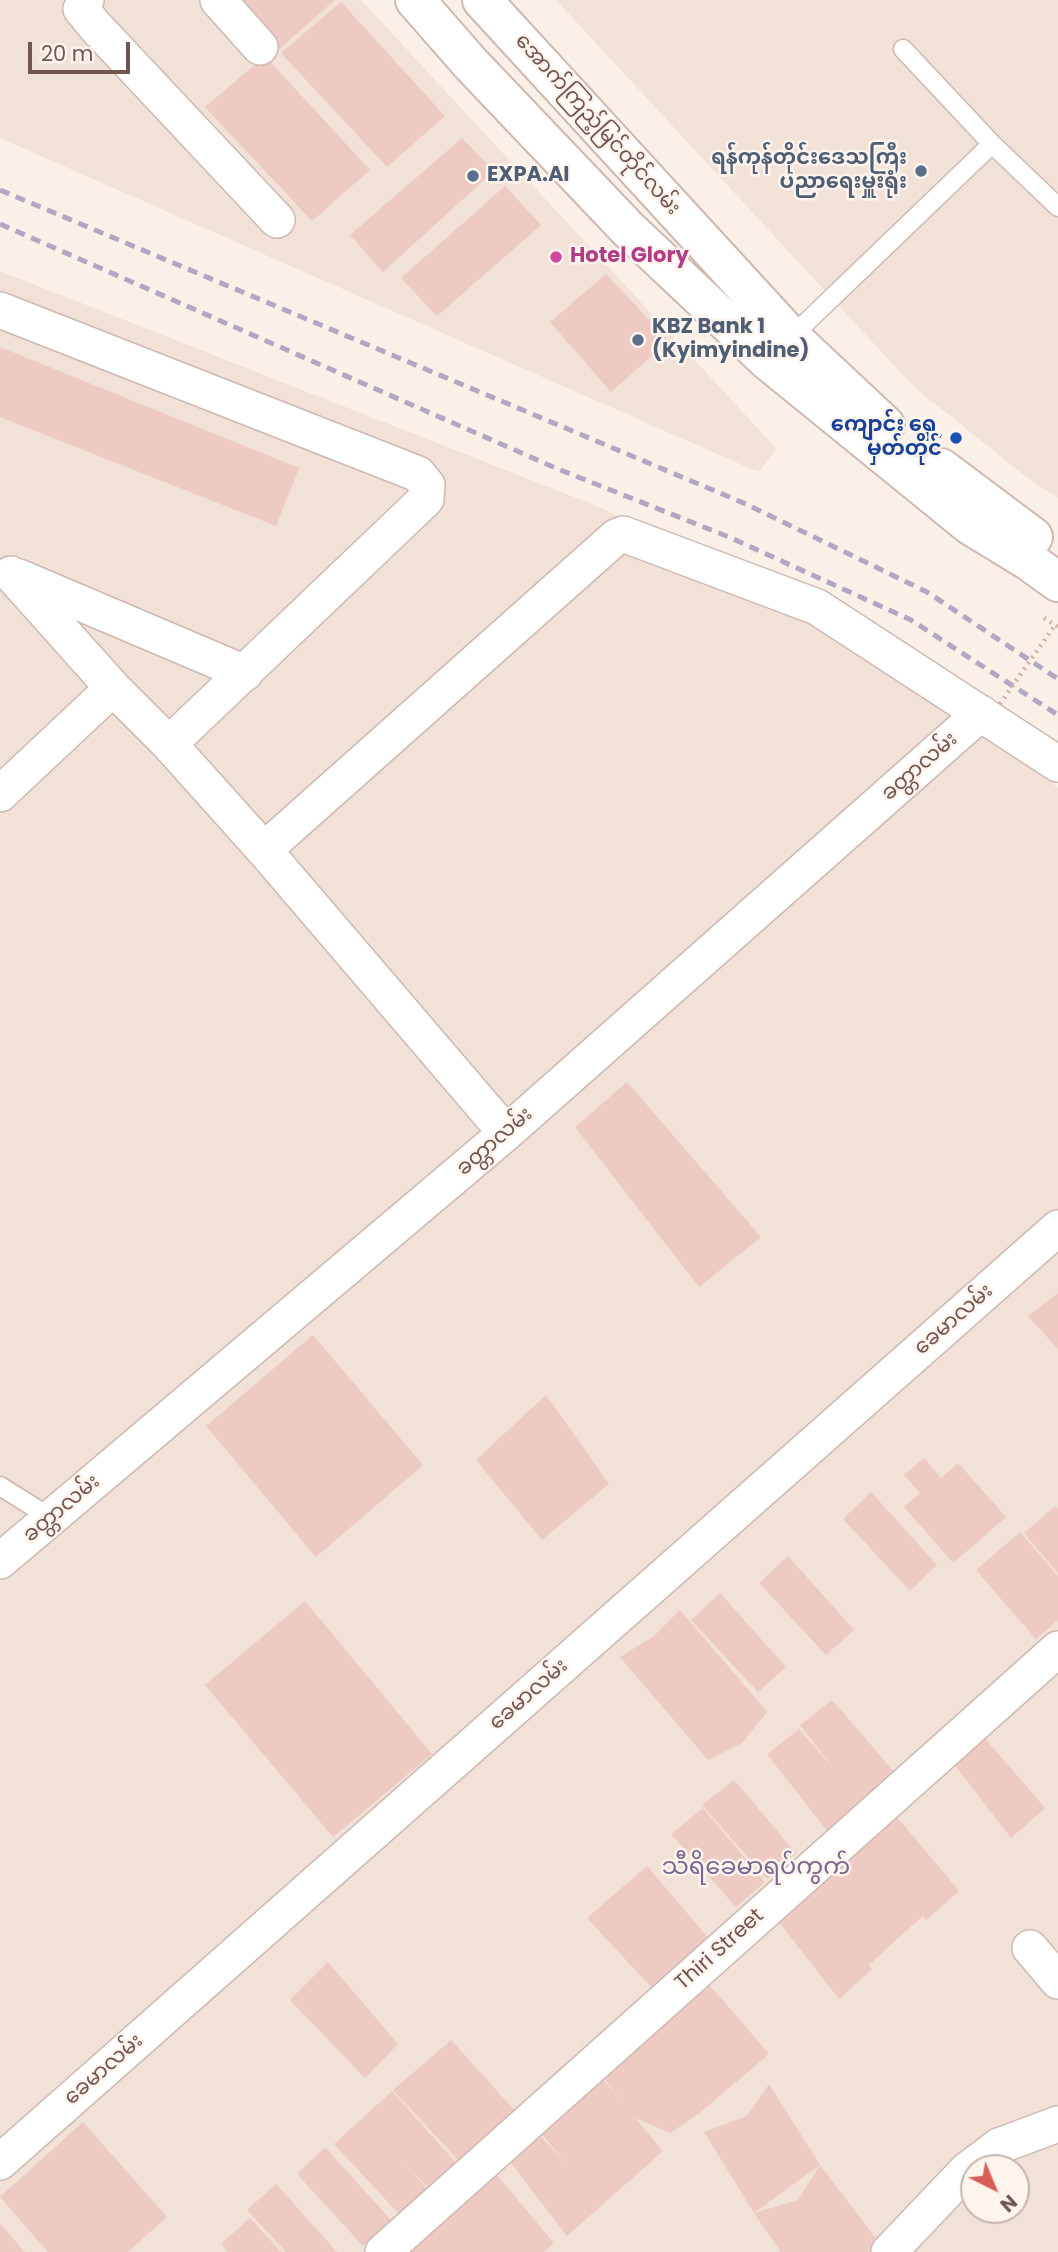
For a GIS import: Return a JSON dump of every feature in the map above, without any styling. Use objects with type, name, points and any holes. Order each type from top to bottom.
[{"type":"main road","name":"အောက်ကြည့်မြင်တိုင်လမ်း","points":[[415,0],[471,64],[628,229],[779,349],[887,426],[980,499],[1058,553]]},
{"type":"main road","name":"အောက်ကြည့်မြင်တိုင်လမ်း","points":[[482,0],[629,160],[779,349],[971,526],[1029,561],[1058,583]]},
{"type":"main road","points":[[471,64],[509,30]]},
{"type":"main road","points":[[594,193],[629,160]]},
{"type":"street","points":[[86,0],[80,9],[277,220]]},
{"type":"street","points":[[218,0],[260,47]]},
{"type":"street","points":[[0,310],[418,474],[427,485],[426,499],[169,744]]},
{"type":"street","points":[[264,850],[616,537],[623,534],[817,607],[990,709],[1058,764]]},
{"type":"street","points":[[6,571],[245,673]]},
{"type":"street","points":[[6,571],[113,688],[169,744],[264,850],[506,1133]]},
{"type":"street","points":[[0,794],[113,688]]},
{"type":"street","name":"ခတ္တာလမ်း","points":[[0,1561],[506,1133],[990,709]]},
{"type":"street","name":"ခေမာလမ်း","points":[[0,2162],[1058,1228]]},
{"type":"street","name":"Thiri Street","points":[[383,2252],[1058,1648]]},
{"type":"street","points":[[1030,1948],[1058,1981]]},
{"type":"street","points":[[889,2252],[967,2171],[999,2146],[1058,2124]]},
{"type":"lane","points":[[903,49],[992,144],[1058,207]]},
{"type":"lane","points":[[779,349],[992,144]]},
{"type":"lane","points":[[0,1486],[51,1518]]},
{"type":"path","points":[[990,709],[1055,625],[1058,627]]},
{"type":"shaded area","points":[[0,0],[361,0],[777,449],[758,472],[0,138]]},
{"type":"shaded area","points":[[556,0],[1058,0],[1058,498],[1030,480],[913,386]]},
{"type":"shaded area","points":[[0,271],[602,508],[825,627],[1004,739],[1058,788],[1058,2252],[0,2252]]},
{"type":"building","points":[[233,0],[335,0],[279,49]]},
{"type":"building","points":[[341,2],[445,116],[387,167],[281,53]]},
{"type":"building","points":[[265,56],[370,170],[312,221],[205,107]]},
{"type":"building","points":[[462,138],[494,171],[383,272],[350,235]]},
{"type":"building","points":[[505,186],[541,225],[437,316],[401,278]]},
{"type":"building","points":[[606,274],[669,341],[611,392],[550,322]]},
{"type":"building","points":[[0,347],[299,468],[276,526],[0,417]]},
{"type":"building","points":[[627,1082],[761,1237],[699,1287],[575,1127]]},
{"type":"building","points":[[1058,1293],[1058,1349],[1028,1316]]},
{"type":"building","points":[[313,1335],[423,1465],[316,1557],[206,1426]]},
{"type":"building","points":[[546,1395],[609,1484],[542,1540],[476,1460]]},
{"type":"building","points":[[924,1458],[941,1478],[958,1463],[1006,1517],[953,1563],[904,1507],[920,1493],[904,1475]]},
{"type":"building","points":[[871,1492],[937,1565],[910,1591],[843,1519]]},
{"type":"building","points":[[1055,1506],[1058,1509],[1058,1573],[1024,1533]]},
{"type":"building","points":[[1020,1532],[1058,1576],[1058,1620],[1036,1639],[976,1570]]},
{"type":"building","points":[[788,1556],[854,1630],[826,1655],[759,1583]]},
{"type":"building","points":[[720,1593],[786,1667],[758,1692],[691,1620]]},
{"type":"building","points":[[305,1601],[432,1754],[333,1837],[205,1685]]},
{"type":"building","points":[[680,1610],[767,1712],[742,1743],[708,1760],[620,1657],[654,1636]]},
{"type":"building","points":[[832,1700],[895,1773],[828,1832],[767,1754],[799,1729],[835,1770],[800,1725]]},
{"type":"building","points":[[982,1735],[1045,1808],[1011,1838],[951,1760]]},
{"type":"building","points":[[734,1780],[796,1853],[767,1879],[702,1805]]},
{"type":"building","points":[[703,1808],[765,1882],[736,1907],[671,1834]]},
{"type":"building","points":[[897,1817],[959,1891],[926,1920],[923,1916],[897,1939],[869,1965],[872,1969],[839,1999],[778,1921],[809,1897],[804,1891]]},
{"type":"building","points":[[647,1866],[710,1940],[654,1990],[587,1918]]},
{"type":"building","points":[[328,1962],[398,2044],[365,2078],[290,2000]]},
{"type":"building","points":[[706,1981],[769,2054],[701,2112],[670,2133],[635,2118],[663,2151],[567,2236],[507,2158],[538,2133],[566,2164],[539,2130],[601,2077],[621,2100],[603,2077]]},
{"type":"building","points":[[451,2040],[517,2113],[460,2162],[393,2090]]},
{"type":"building","points":[[769,2084],[820,2165],[754,2213],[704,2132],[747,2116]]},
{"type":"building","points":[[392,2091],[457,2164],[430,2190],[400,2158],[428,2190],[400,2215],[334,2144]]},
{"type":"building","points":[[83,2122],[167,2217],[128,2252],[48,2252],[0,2197]]},
{"type":"building","points":[[325,2147],[391,2220],[363,2246],[297,2174]]},
{"type":"building","points":[[820,2165],[880,2244],[872,2252],[781,2252],[754,2213],[798,2200]]},
{"type":"building","points":[[495,2173],[554,2243],[544,2252],[403,2252]]},
{"type":"building","points":[[276,2184],[337,2252],[286,2252],[247,2210]]},
{"type":"building","points":[[250,2218],[281,2252],[228,2252],[221,2244]]},
{"type":"building","points":[[0,2224],[25,2252],[0,2252]]},
{"type":"railway","points":[[0,190],[746,504],[927,592],[1058,679]]},
{"type":"railway","points":[[0,224],[558,469],[729,537],[911,620],[1058,715]]},
{"type":"place","name":"ရန်ကုန်တိုင်းဒေသကြီး ပညာရေးမှူးရုံး","points":[[921,171]]},
{"type":"place","name":"EXPA.AI","points":[[473,176]]},
{"type":"place","name":"Hotel Glory","points":[[556,257]]},
{"type":"place","name":"KBZ Bank 1 (Kyimyindine)","points":[[638,340]]},
{"type":"place","name":"ကျောင်း ရှေ့ မှတ်တိုင်","points":[[956,438]]},
{"type":"district","name":"သီရိခေမာရပ်ကွက်","points":[[756,1868]]}]
